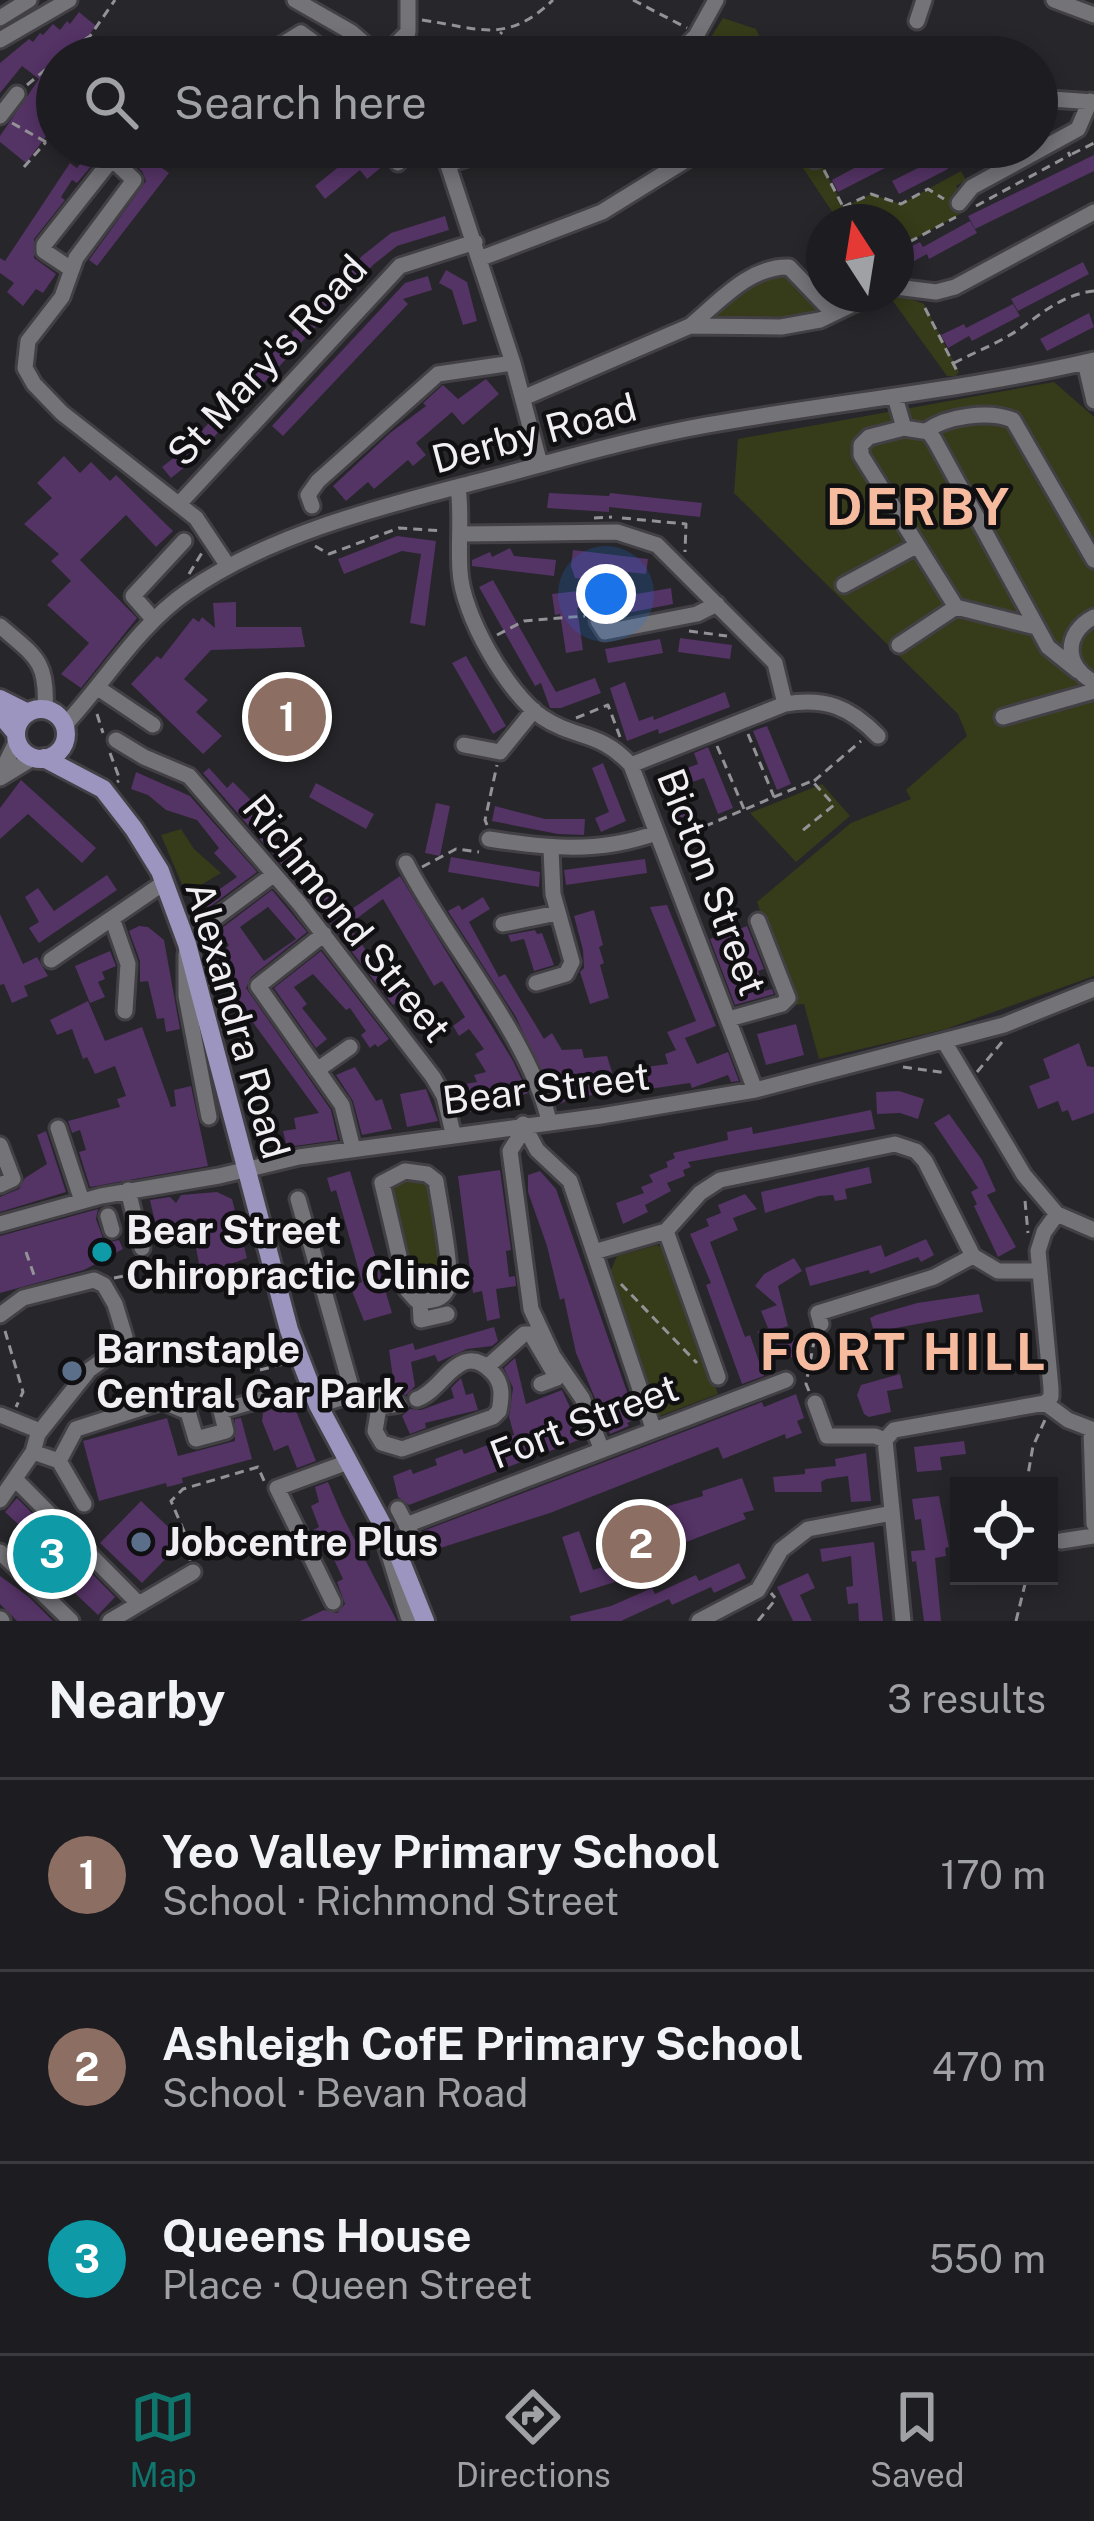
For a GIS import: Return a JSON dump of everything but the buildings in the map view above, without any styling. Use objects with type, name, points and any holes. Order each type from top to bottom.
[{"type":"main road","name":"Alexandra Road","points":[[0,699],[37,711],[64,733],[97,783]]},
{"type":"main road","points":[[16,736],[37,711]]},
{"type":"main road","points":[[0,714],[39,758],[57,753],[64,733]]},
{"type":"main road","name":"Alexandra Road","points":[[39,758],[97,783],[145,844],[165,882],[187,944],[208,1063],[248,1170],[300,1359],[425,1621]]},
{"type":"street","points":[[0,18],[29,0]]},
{"type":"street","points":[[295,0],[356,36]]},
{"type":"street","points":[[404,36],[408,32],[408,0]]},
{"type":"street","points":[[695,36],[716,0]]},
{"type":"street","points":[[917,20],[924,0]]},
{"type":"street","points":[[1054,0],[1089,10]]},
{"type":"street","points":[[0,40],[56,2]]},
{"type":"street","points":[[0,116],[17,94]]},
{"type":"street","points":[[1058,100],[1092,102],[1083,124],[1060,139]]},
{"type":"street","points":[[71,269],[44,251],[44,245],[105,168]]},
{"type":"street","points":[[121,168],[134,180],[71,269],[62,297],[28,341],[24,360],[34,384],[62,413],[178,504],[211,538],[228,566]]},
{"type":"street","points":[[450,168],[524,398],[540,464]]},
{"type":"street","name":"St Mary's Road","points":[[178,504],[400,266],[477,250],[602,212],[673,168]]},
{"type":"street","points":[[958,207],[972,187],[1007,168]]},
{"type":"street","points":[[916,290],[955,287],[1094,212]]},
{"type":"street","points":[[524,398],[690,326],[744,281],[769,267],[788,267],[833,313],[781,327],[690,326]]},
{"type":"street","points":[[1090,361],[1094,401]]},
{"type":"street","name":"Derby Road","points":[[64,733],[154,620],[186,593],[228,566],[299,537],[540,464],[682,430],[896,398],[1090,361]]},
{"type":"street","points":[[312,506],[308,495],[318,481],[438,374],[513,363]]},
{"type":"street","points":[[896,398],[904,428]]},
{"type":"street","points":[[1036,626],[956,608],[860,449],[869,437],[904,428],[926,431],[937,423],[970,417],[1000,414],[1013,420],[1094,560]]},
{"type":"street","points":[[926,431],[1048,647],[1094,686],[1003,717]]},
{"type":"street","name":"Bicton Street","points":[[458,487],[461,581],[485,641],[518,697],[558,724],[596,736],[628,762],[755,1090]]},
{"type":"street","points":[[463,534],[596,531],[634,535],[668,553],[776,664],[785,704]]},
{"type":"street","points":[[154,620],[133,596],[184,541]]},
{"type":"street","points":[[844,585],[916,546]]},
{"type":"street","points":[[598,621],[605,632],[697,614],[717,604]]},
{"type":"street","points":[[899,645],[956,608]]},
{"type":"street","points":[[1078,671],[1072,662],[1072,640],[1084,622],[1094,617]]},
{"type":"street","points":[[0,626],[41,664],[47,684],[37,711]]},
{"type":"street","points":[[98,688],[153,725]]},
{"type":"street","points":[[628,762],[806,700],[840,706],[875,733]]},
{"type":"street","points":[[464,745],[500,752],[534,710]]},
{"type":"street","points":[[0,777],[16,736]]},
{"type":"street","name":"Richmond Street","points":[[116,740],[190,776],[324,934],[433,1077],[444,1096],[453,1133]]},
{"type":"street","points":[[0,777],[39,758]]},
{"type":"street","points":[[488,838],[551,849],[658,839]]},
{"type":"street","points":[[536,983],[566,974],[572,966],[557,913],[551,849]]},
{"type":"street","points":[[408,867],[523,1056],[549,1121]]},
{"type":"street","points":[[204,927],[273,875]]},
{"type":"street","points":[[51,960],[165,882]]},
{"type":"street","points":[[503,925],[557,913]]},
{"type":"street","points":[[112,918],[128,964],[125,1011]]},
{"type":"street","points":[[729,1019],[782,1004],[788,998],[758,921]]},
{"type":"street","points":[[324,934],[258,986],[342,1105],[353,1149]]},
{"type":"street","name":"Bear Street","points":[[0,1224],[82,1201],[106,1211],[128,1190],[299,1157],[755,1090],[945,1043],[1094,989]]},
{"type":"street","points":[[945,1043],[1024,1175],[1057,1214],[1094,1230]]},
{"type":"street","points":[[316,1070],[350,1047]]},
{"type":"street","points":[[208,1063],[209,1117]]},
{"type":"street","points":[[524,1127],[537,1150],[567,1177],[653,1428]]},
{"type":"street","points":[[524,1127],[510,1151],[531,1309],[553,1357],[582,1398],[601,1448]]},
{"type":"street","points":[[58,1128],[82,1201]]},
{"type":"street","points":[[400,1141],[405,1171]]},
{"type":"street","points":[[598,1260],[666,1231],[700,1193],[720,1180],[895,1144],[916,1151],[926,1161],[973,1256],[998,1271],[1039,1265]]},
{"type":"street","points":[[0,1145],[13,1179],[0,1185]]},
{"type":"street","points":[[420,1301],[438,1299],[449,1280],[436,1181],[427,1174],[405,1171],[390,1175],[381,1187],[407,1290],[420,1301],[422,1320],[447,1314]]},
{"type":"street","points":[[128,1190],[142,1248]]},
{"type":"street","points":[[298,1199],[352,1394]]},
{"type":"street","points":[[1049,1407],[1039,1265],[1044,1232],[1057,1214]]},
{"type":"street","points":[[666,1231],[716,1369]]},
{"type":"street","points":[[818,1313],[934,1277],[973,1256]]},
{"type":"street","points":[[0,1500],[33,1452],[38,1434],[89,1370],[120,1348],[125,1337],[118,1311],[101,1282],[94,1280],[23,1298],[1,1315]]},
{"type":"street","points":[[487,1367],[524,1334],[532,1334],[557,1378],[541,1384]]},
{"type":"street","points":[[380,1407],[375,1432],[388,1447],[402,1450],[484,1422],[500,1411],[502,1399],[498,1379],[475,1362],[459,1363],[430,1394],[417,1399]]},
{"type":"street","name":"Fort Street","points":[[418,1547],[402,1517],[785,1380]]},
{"type":"street","points":[[58,1461],[76,1429],[191,1392]]},
{"type":"street","points":[[318,1405],[352,1394],[380,1407],[399,1404]]},
{"type":"street","points":[[162,1400],[188,1412],[196,1439],[226,1431],[221,1411],[262,1400]]},
{"type":"street","points":[[815,1403],[827,1436],[885,1440]]},
{"type":"street","points":[[904,1621],[885,1440],[894,1430],[1049,1407],[1093,1429],[1094,1524]]},
{"type":"street","points":[[3,1422],[38,1434]]},
{"type":"street","points":[[33,1452],[58,1461],[84,1504]]},
{"type":"street","points":[[333,1601],[277,1488],[348,1462]]},
{"type":"street","points":[[15,1479],[139,1604]]},
{"type":"street","points":[[709,1619],[762,1583],[781,1550],[808,1529],[892,1513]]},
{"type":"street","points":[[1061,1541],[1094,1537]]},
{"type":"street","points":[[391,1542],[386,1548],[388,1560],[408,1616],[415,1621]]},
{"type":"street","points":[[0,1552],[71,1621]]},
{"type":"street","points":[[110,1621],[192,1573]]},
{"type":"path","points":[[90,36],[115,0]]},
{"type":"path","points":[[498,36],[536,16],[553,0]]},
{"type":"path","points":[[408,19],[503,32]]},
{"type":"path","points":[[17,94],[36,75]]},
{"type":"path","points":[[0,116],[36,136]]},
{"type":"path","points":[[1060,139],[1070,155]]},
{"type":"path","points":[[1058,161],[1094,142]]},
{"type":"path","points":[[24,167],[36,153]]},
{"type":"path","points":[[821,168],[841,204]]},
{"type":"path","points":[[914,237],[958,207],[1042,168]]},
{"type":"path","points":[[849,204],[871,194],[901,204],[928,189],[958,207]]},
{"type":"path","points":[[916,290],[959,372],[955,388]]},
{"type":"path","points":[[954,363],[1078,292],[1094,291]]},
{"type":"path","points":[[299,537],[328,554],[404,527],[463,534]]},
{"type":"path","points":[[186,593],[187,578],[211,538]]},
{"type":"path","points":[[485,641],[524,620],[580,614],[598,621]]},
{"type":"path","points":[[658,622],[754,640]]},
{"type":"path","points":[[558,724],[608,705],[628,762]]},
{"type":"path","points":[[743,721],[774,798]]},
{"type":"path","points":[[713,732],[745,810]]},
{"type":"path","points":[[658,839],[821,778],[875,733]]},
{"type":"path","points":[[408,867],[457,849],[480,853],[488,838],[485,820],[500,752]]},
{"type":"path","points":[[802,831],[834,805],[812,781]]},
{"type":"path","points":[[886,1058],[897,1066],[965,1079],[1022,1018]]},
{"type":"path","points":[[1024,1175],[1029,1245],[1039,1265]]},
{"type":"path","points":[[26,1252],[34,1275]]},
{"type":"path","points":[[598,1260],[701,1366],[716,1369]]},
{"type":"path","points":[[101,1282],[159,1269]]},
{"type":"path","points":[[815,1403],[806,1384],[818,1313]]},
{"type":"path","points":[[1,1315],[23,1392],[3,1422]]},
{"type":"path","points":[[260,1370],[300,1359]]},
{"type":"path","points":[[1028,1477],[1037,1432],[1049,1407]]},
{"type":"path","points":[[192,1573],[189,1544],[171,1501],[183,1489],[258,1467],[270,1491],[277,1488]]},
{"type":"path","points":[[758,1621],[776,1599],[762,1583]]},
{"type":"path","points":[[1016,1621],[1025,1585]]},
{"type":"green space","points":[[723,18],[756,29],[759,36],[712,36]]},
{"type":"green space","points":[[803,168],[823,168],[842,204],[827,204]]},
{"type":"green space","points":[[961,171],[966,180],[956,186],[959,191],[952,204],[964,212],[914,239],[914,204],[901,204]]},
{"type":"green space","points":[[871,194],[901,204],[850,204]]},
{"type":"green space","points":[[788,267],[806,285],[806,312],[833,313],[820,320],[691,326],[744,281]]},
{"type":"green space","points":[[914,300],[924,304],[959,372],[947,376],[901,312],[914,312]]},
{"type":"green space","points":[[1054,382],[1094,417],[1094,976],[946,1029],[819,1059],[804,1004],[794,1005],[757,902],[851,823],[911,799],[906,790],[967,736],[958,714],[734,493],[738,439]]},
{"type":"green space","points":[[822,784],[850,816],[796,862],[750,813]]},
{"type":"green space","points":[[181,829],[194,849],[221,873],[186,894],[161,835]]},
{"type":"green space","points":[[427,1174],[448,1288],[416,1300],[383,1200],[390,1176]]},
{"type":"green space","points":[[657,1245],[669,1251],[718,1394],[657,1417],[608,1277],[617,1256]]},
{"type":"place","name":"Yeo Valley Primary School","points":[[287,717]]},
{"type":"place","name":"Bear Street Chiropractic Clinic","points":[[102,1252]]},
{"type":"place","name":"Barnstaple Central Car Park","points":[[72,1371]]},
{"type":"place","name":"Jobcentre Plus","points":[[141,1542]]},
{"type":"place","name":"Ashleigh CofE Primary School","points":[[641,1544]]},
{"type":"place","name":"Queens House","points":[[52,1554]]},
{"type":"district","name":"DERBY","points":[[919,506]]},
{"type":"district","name":"FORT HILL","points":[[904,1351]]}]
